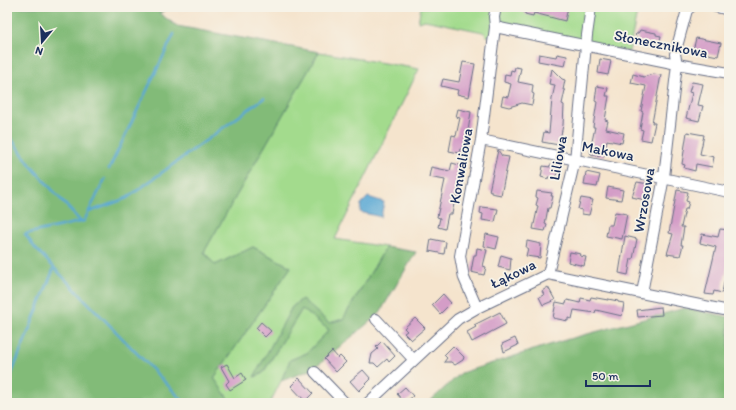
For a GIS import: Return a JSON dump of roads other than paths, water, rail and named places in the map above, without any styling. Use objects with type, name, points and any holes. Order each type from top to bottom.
[{"type":"street","points":[[495,27],[494,17],[496,7]]},
{"type":"street","points":[[587,45],[586,34],[592,7]]},
{"type":"street","name":"Wrzosowa","points":[[642,293],[664,177],[677,64],[675,54],[682,22],[687,10],[691,7]]},
{"type":"street","points":[[716,7],[729,10]]},
{"type":"street","name":"Słonecznikowa","points":[[495,27],[729,73]]},
{"type":"street","name":"Konwaliowa","points":[[477,308],[464,278],[460,256],[481,140],[495,27]]},
{"type":"street","name":"Liliowa","points":[[548,274],[575,160],[587,45]]},
{"type":"street","name":"Makowa","points":[[481,140],[664,177],[729,192]]},
{"type":"street","name":"Łąkowa","points":[[368,403],[458,319],[477,308],[548,274],[729,311]]},
{"type":"street","points":[[376,319],[414,360]]},
{"type":"street","points":[[315,372],[346,403]]},
{"type":"water","points":[[368,197],[384,202],[381,217],[360,212],[361,204]]},
{"type":"waterway","points":[[109,169],[174,34]]},
{"type":"waterway","points":[[89,212],[127,198],[264,98]]},
{"type":"waterway","points":[[7,133],[32,167],[80,221]]},
{"type":"waterway","points":[[105,179],[84,221],[25,234],[35,248],[185,403]]},
{"type":"waterway","points":[[7,385],[54,268]]}]
